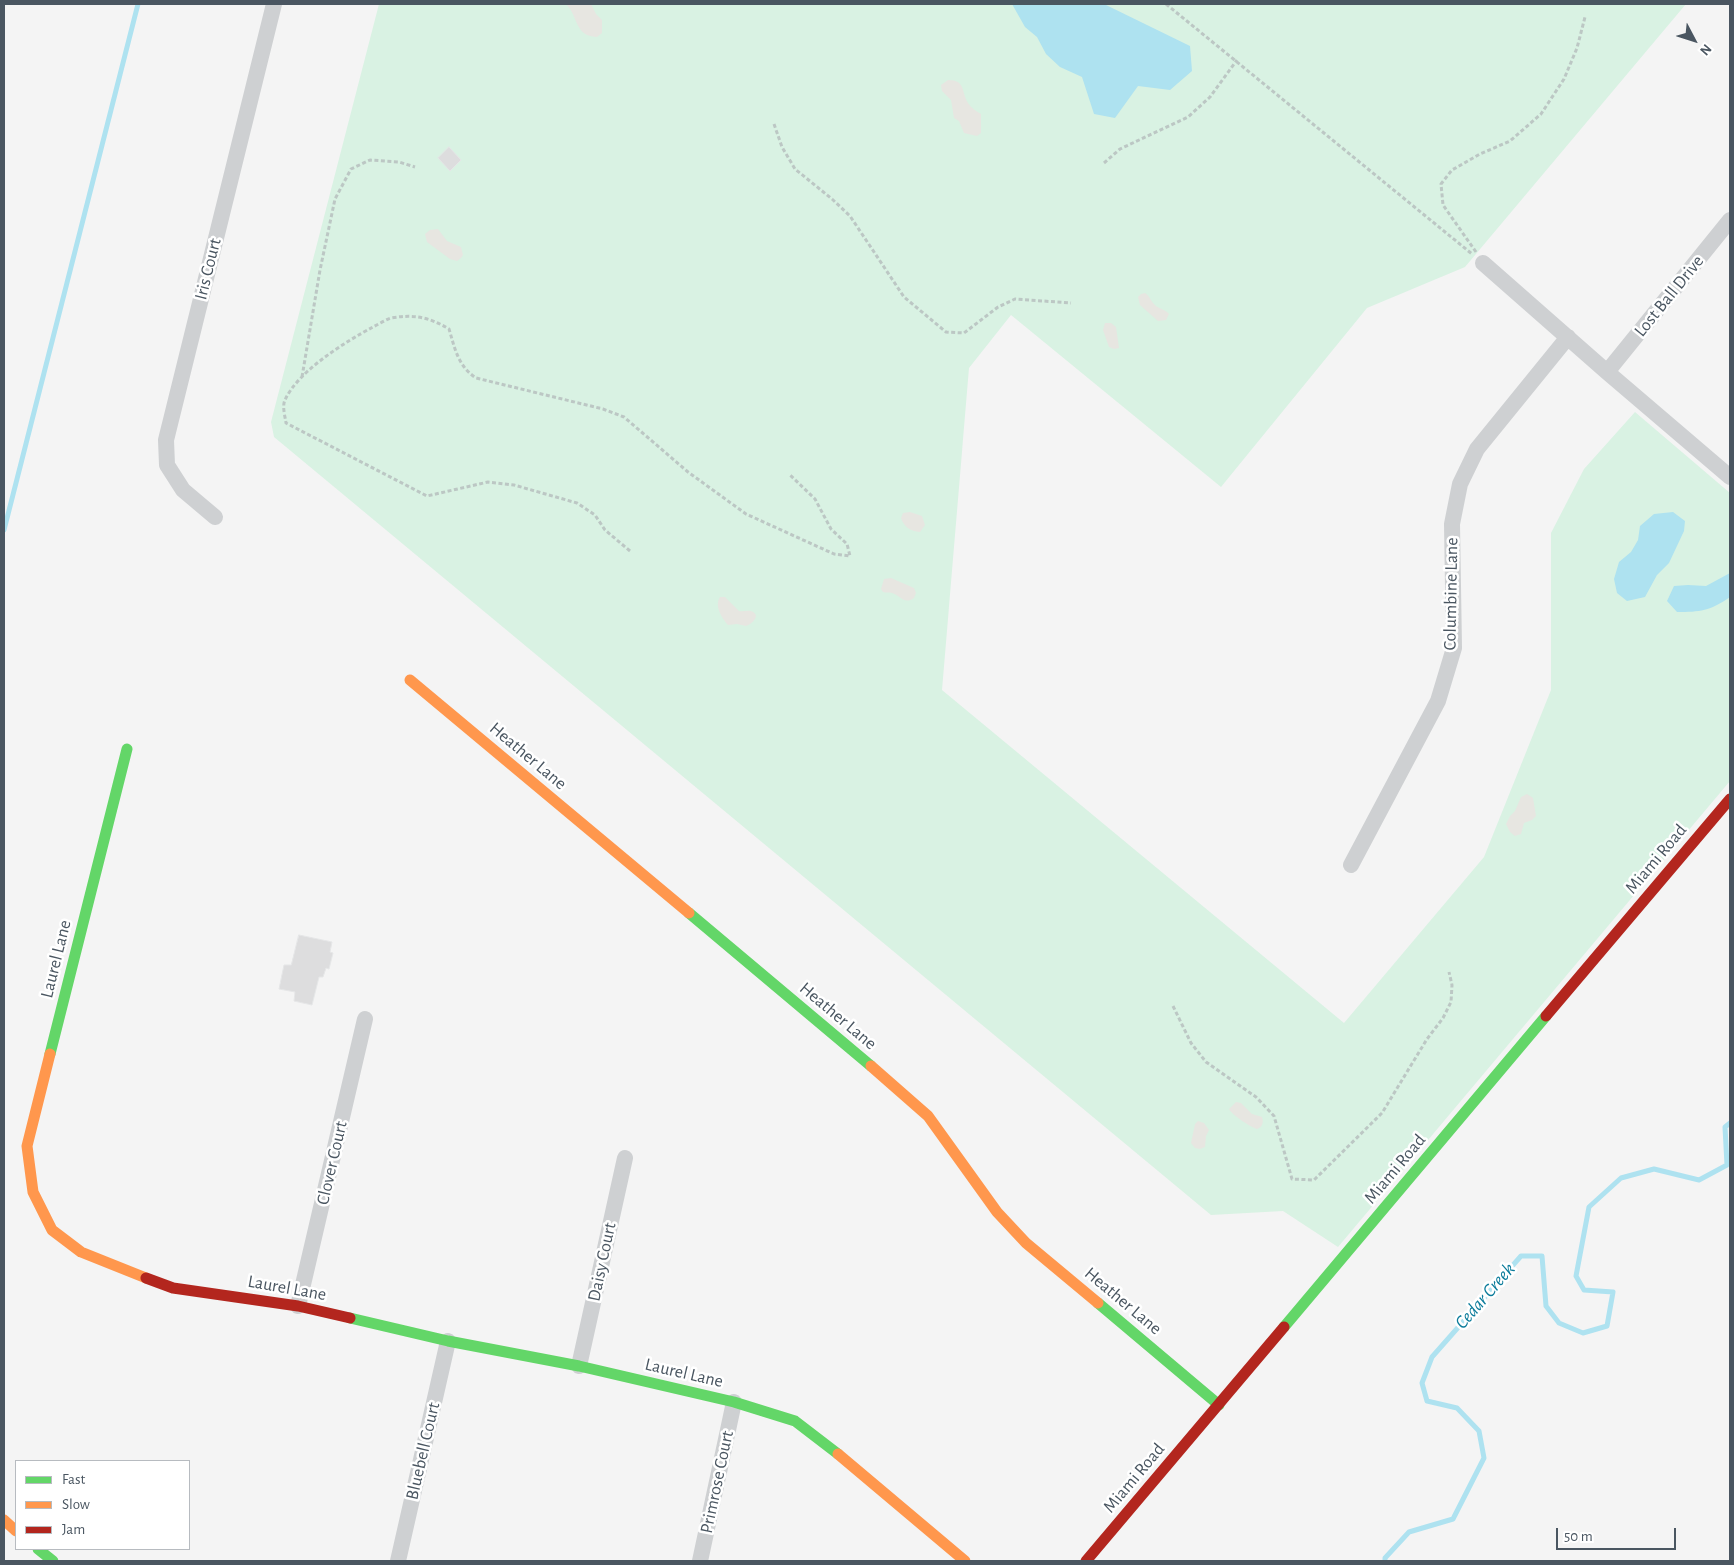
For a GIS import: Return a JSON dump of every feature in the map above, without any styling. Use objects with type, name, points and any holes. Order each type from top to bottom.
[{"type":"street","name":"Iris Court","points":[[215,517],[183,490],[167,465],[166,440],[274,4]]},
{"type":"street","name":"Lost Ball Drive","points":[[1607,372],[1730,220]]},
{"type":"street","points":[[1483,263],[1607,372],[1730,476]]},
{"type":"street","name":"Columbine Lane","points":[[1351,865],[1438,701],[1454,648],[1452,524],[1460,484],[1477,449],[1568,337]]},
{"type":"street","name":"Heather Lane","points":[[410,680],[928,1116],[997,1212],[1026,1243],[1219,1405]]},
{"type":"street","name":"Laurel Lane","points":[[127,749],[27,1146],[33,1192],[52,1230],[81,1252],[173,1288],[298,1306],[448,1341],[579,1366],[734,1402],[795,1421],[831,1448],[966,1561]]},
{"type":"street","name":"Miami Road","points":[[1086,1561],[1730,799]]},
{"type":"street","name":"Clover Court","points":[[298,1306],[365,1020]]},
{"type":"street","name":"Daisy Court","points":[[579,1366],[625,1158]]},
{"type":"street","name":"Bluebell Court","points":[[398,1561],[448,1341]]},
{"type":"street","name":"Primrose Court","points":[[700,1561],[734,1402]]},
{"type":"street","points":[[4,1520],[15,1529]]},
{"type":"street","points":[[39,1550],[53,1561]]},
{"type":"path","points":[[1166,4],[1237,60],[1483,263]]},
{"type":"path","points":[[1483,263],[1444,205],[1441,184],[1452,170],[1480,154],[1510,141],[1541,114],[1564,79],[1577,48],[1585,17]]},
{"type":"path","points":[[1104,163],[1120,149],[1188,117],[1210,97],[1237,60]]},
{"type":"path","points":[[774,124],[782,147],[796,169],[832,198],[850,216],[904,297],[946,332],[964,333],[998,307],[1015,299],[1071,303]]},
{"type":"path","points":[[302,378],[320,270],[335,198],[351,169],[370,160],[399,162],[415,167]]},
{"type":"path","points":[[630,551],[605,530],[595,515],[577,503],[514,485],[488,482],[427,496],[286,423],[284,403],[292,387],[311,368],[357,335],[388,319],[411,316],[434,320],[449,330],[458,357],[466,371],[476,378],[603,409],[624,417],[688,472],[746,514],[834,554],[850,556],[847,544],[831,529],[815,499],[789,474]]},
{"type":"path","points":[[1173,1006],[1191,1043],[1206,1062],[1256,1097],[1274,1116],[1292,1179],[1314,1180],[1382,1113],[1427,1039],[1443,1018],[1451,1002],[1452,985],[1449,972]]},
{"type":"green space","points":[[379,4],[1686,4],[1465,267],[1367,308],[1221,487],[1011,315],[969,368],[942,690],[1344,1023],[1484,857],[1551,690],[1551,533],[1584,469],[1635,412],[1730,493],[1730,781],[1338,1247],[1283,1211],[1211,1215],[274,437],[271,422]]},
{"type":"sand","points":[[566,4],[591,4],[596,14],[602,20],[602,33],[597,37],[584,33]]},
{"type":"sand","points":[[948,80],[960,84],[969,105],[981,114],[981,133],[977,136],[964,133],[959,121],[954,118],[951,100],[942,91],[941,85]]},
{"type":"sand","points":[[438,229],[447,241],[461,247],[463,255],[457,261],[450,259],[427,242],[425,234],[430,230]]},
{"type":"sand","points":[[1145,293],[1156,306],[1169,314],[1166,320],[1158,321],[1140,305],[1138,297]]},
{"type":"sand","points":[[1105,323],[1111,323],[1116,327],[1119,348],[1109,347],[1103,330]]},
{"type":"sand","points":[[910,512],[922,516],[925,525],[920,532],[908,528],[902,521],[903,513]]},
{"type":"sand","points":[[891,578],[914,588],[916,593],[914,598],[908,601],[892,593],[883,592],[881,589],[884,579]]},
{"type":"sand","points":[[720,597],[725,597],[739,611],[754,613],[756,615],[755,619],[746,626],[728,625],[718,608]]},
{"type":"sand","points":[[1527,794],[1533,798],[1536,816],[1524,823],[1521,834],[1515,836],[1510,832],[1506,824],[1515,811],[1521,797]]},
{"type":"sand","points":[[1236,1102],[1241,1103],[1252,1114],[1262,1117],[1263,1123],[1260,1127],[1257,1129],[1250,1126],[1230,1111],[1229,1109]]},
{"type":"sand","points":[[1198,1121],[1204,1123],[1209,1130],[1206,1136],[1205,1147],[1200,1149],[1195,1148],[1191,1143],[1195,1124]]},
{"type":"water","points":[[1012,4],[1104,4],[1190,46],[1192,71],[1170,90],[1138,86],[1115,118],[1094,114],[1082,77],[1060,67],[1046,54],[1037,37],[1025,27]]},
{"type":"water","points":[[1673,512],[1685,521],[1684,531],[1669,563],[1657,575],[1645,597],[1627,601],[1617,593],[1614,579],[1619,562],[1631,552],[1638,540],[1640,526],[1654,514]]},
{"type":"water","points":[[1730,573],[1730,597],[1711,608],[1699,611],[1677,612],[1667,601],[1674,586],[1706,586]]},
{"type":"building","points":[[449,147],[461,160],[450,171],[438,158]]},
{"type":"building","points":[[299,935],[332,942],[330,952],[333,953],[329,969],[326,968],[323,977],[319,977],[312,1005],[294,1001],[295,992],[279,989],[284,965],[291,965]]},
{"type":"waterway","points":[[4,530],[138,4]]},
{"type":"waterway","name":"Cedar Creek","points":[[1385,1561],[1385,1558],[1409,1532],[1453,1519],[1484,1458],[1479,1431],[1457,1408],[1427,1401],[1422,1383],[1432,1357],[1521,1256],[1542,1256],[1546,1306],[1559,1323],[1583,1333],[1607,1326],[1613,1292],[1584,1290],[1576,1276],[1589,1207],[1621,1178],[1654,1169],[1699,1180],[1727,1165],[1725,1127],[1730,1123]]},
{"type":"traffic: fast","points":[[50,1054],[127,749]]},
{"type":"traffic: fast","points":[[689,913],[871,1066]]},
{"type":"traffic: fast","points":[[1284,1327],[1546,1016]]},
{"type":"traffic: fast","points":[[1098,1303],[1219,1405]]},
{"type":"traffic: fast","points":[[350,1318],[448,1341],[579,1366],[734,1402],[795,1421],[838,1454]]},
{"type":"traffic: fast","points":[[39,1550],[53,1561]]},
{"type":"traffic: slow","points":[[410,680],[689,913]]},
{"type":"traffic: slow","points":[[50,1054],[27,1146],[33,1192],[52,1230],[81,1252],[146,1278]]},
{"type":"traffic: slow","points":[[871,1066],[928,1116],[997,1212],[1026,1243],[1098,1303]]},
{"type":"traffic: slow","points":[[838,1454],[965,1561]]},
{"type":"traffic: slow","points":[[4,1520],[15,1530]]},
{"type":"traffic: jam","points":[[1546,1016],[1730,799]]},
{"type":"traffic: jam","points":[[146,1278],[173,1288],[298,1306],[350,1318]]},
{"type":"traffic: jam","points":[[1086,1561],[1284,1327]]}]
